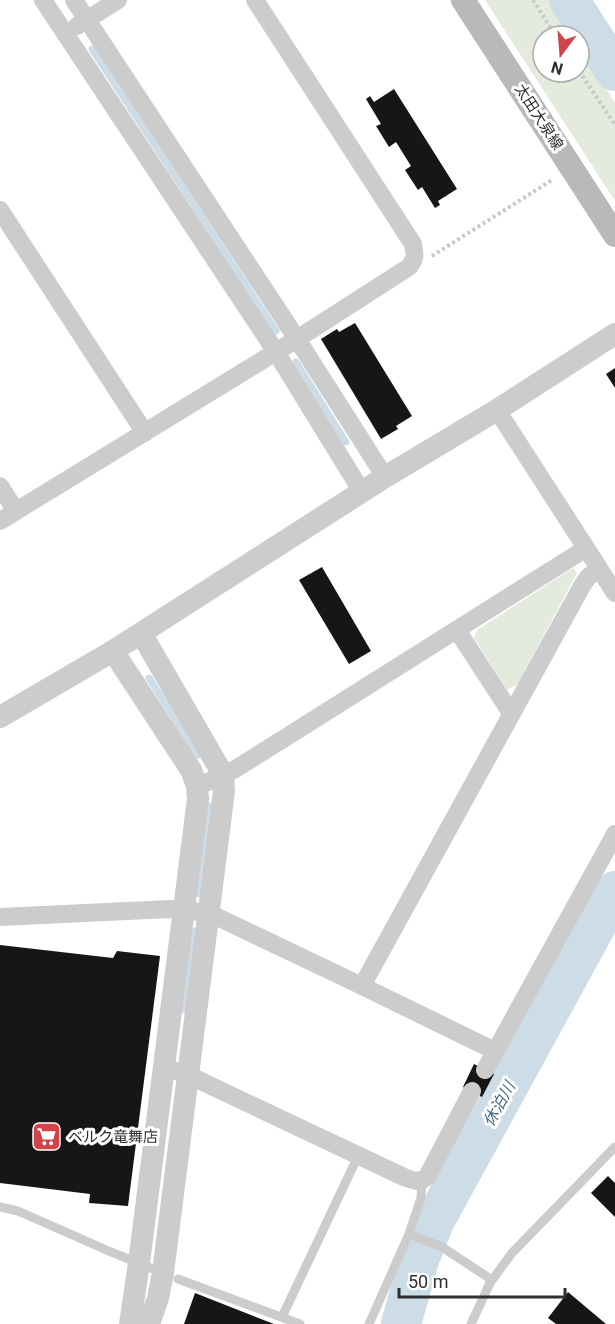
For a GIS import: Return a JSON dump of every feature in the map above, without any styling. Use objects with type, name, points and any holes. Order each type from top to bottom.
[{"type":"main road","name":"太田大泉線","points":[[463,0],[615,236]]},
{"type":"street","points":[[43,0],[276,352],[362,492]]},
{"type":"street","points":[[74,0],[385,477]]},
{"type":"street","points":[[65,33],[118,0]]},
{"type":"street","points":[[0,521],[297,339],[409,267],[414,259],[413,244],[255,0]]},
{"type":"street","points":[[0,210],[145,433]]},
{"type":"street","points":[[0,717],[113,651],[385,477],[615,334]]},
{"type":"street","points":[[496,410],[615,593]]},
{"type":"street","points":[[0,486],[16,511]]},
{"type":"street","points":[[197,786],[223,776],[585,549]]},
{"type":"street","points":[[362,986],[582,586],[588,577],[599,569]]},
{"type":"street","points":[[457,630],[511,712]]},
{"type":"street","points":[[141,633],[223,776],[224,791],[188,1075],[171,1276],[158,1298],[149,1324]]},
{"type":"street","points":[[113,651],[191,770],[197,786],[198,800],[130,1324]]},
{"type":"street","points":[[485,1070],[615,834]]},
{"type":"street","points":[[0,917],[170,909],[209,913],[495,1051]]},
{"type":"street","points":[[164,1067],[188,1075],[406,1179],[416,1181],[427,1177],[472,1091]]},
{"type":"lane","points":[[471,1324],[492,1280],[512,1253],[615,1149]]},
{"type":"lane","points":[[282,1317],[358,1156]]},
{"type":"lane","points":[[369,1324],[412,1235],[421,1198],[422,1180]]},
{"type":"lane","points":[[0,1207],[18,1211],[171,1276],[300,1324]]},
{"type":"lane","points":[[412,1235],[442,1248],[492,1280]]},
{"type":"path","points":[[532,0],[548,24]]},
{"type":"path","points":[[588,84],[615,125]]},
{"type":"path","points":[[414,259],[436,254],[552,180]]},
{"type":"shaded area","points":[[485,0],[550,0],[565,24],[531,24],[531,71]]},
{"type":"shaded area","points":[[591,65],[615,103],[615,201],[539,84],[591,84]]},
{"type":"shaded area","points":[[573,568],[577,573],[518,684],[507,690],[474,638],[477,630]]},
{"type":"building","points":[[394,89],[457,189],[438,201],[440,205],[435,208],[422,187],[418,190],[405,170],[411,166],[396,142],[389,147],[376,126],[381,124],[366,99],[370,96],[374,102]]},
{"type":"building","points":[[355,323],[412,416],[396,426],[398,429],[381,439],[321,339],[337,329],[339,332]]},
{"type":"building","points":[[615,368],[615,388],[606,374]]},
{"type":"building","points":[[322,567],[371,651],[349,664],[299,580]]},
{"type":"building","points":[[0,945],[113,958],[117,951],[160,956],[128,1206],[89,1203],[90,1194],[0,1183]]},
{"type":"building","points":[[474,1064],[494,1074],[482,1097],[463,1087]]},
{"type":"building","points":[[608,1176],[615,1183],[615,1217],[591,1193]]},
{"type":"building","points":[[568,1292],[606,1324],[556,1324],[548,1318]]},
{"type":"building","points":[[195,1293],[274,1324],[184,1324]]},
{"type":"waterway","name":"休泊川","points":[[569,0],[615,71]]},
{"type":"waterway","points":[[92,49],[276,331]]},
{"type":"waterway","points":[[296,362],[346,442]]},
{"type":"waterway","points":[[149,678],[198,755]]},
{"type":"waterway","points":[[199,894],[210,806]]},
{"type":"waterway","name":"休泊川","points":[[401,1324],[419,1260],[434,1222],[615,891]]},
{"type":"waterway","points":[[185,1010],[195,931]]},
{"type":"place","name":"ベルク竜舞店","points":[[47,1137]]}]
